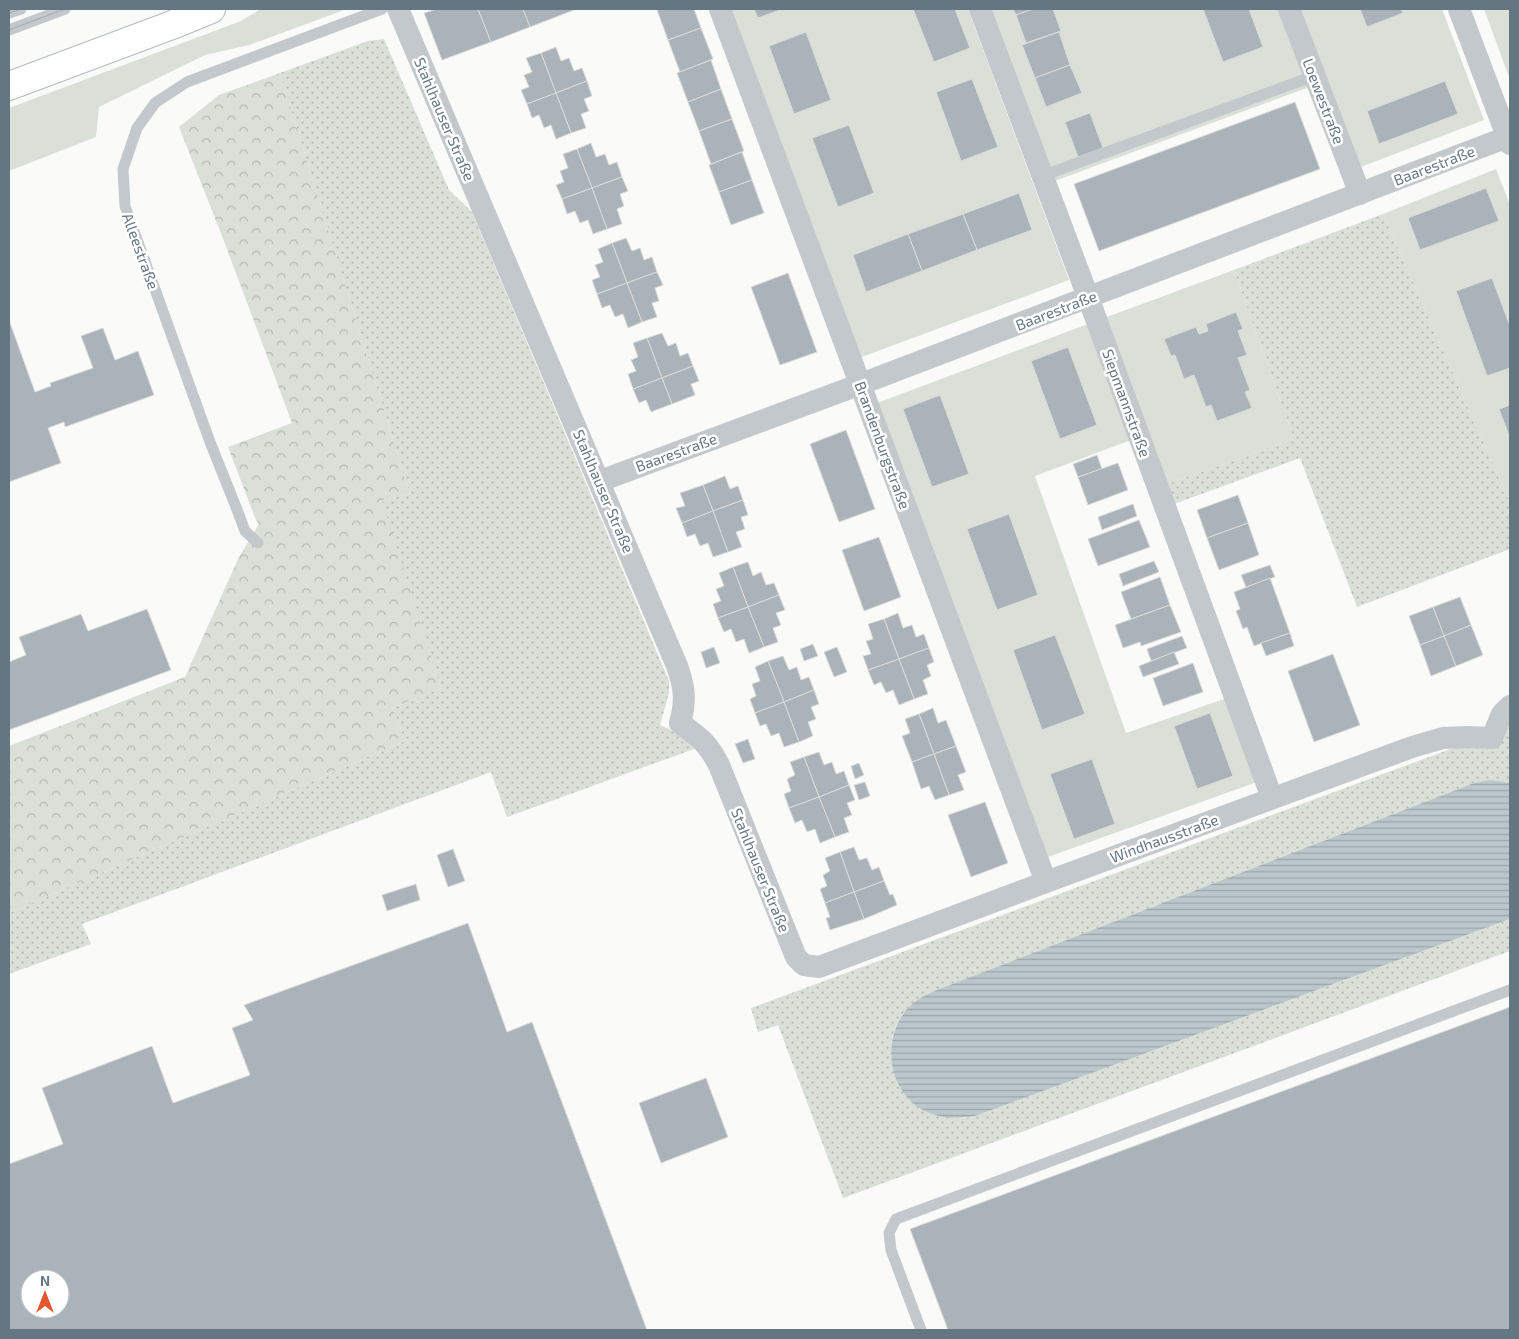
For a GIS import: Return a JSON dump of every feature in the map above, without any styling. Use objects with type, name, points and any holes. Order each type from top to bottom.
[{"type":"main road","points":[[9,86],[175,17],[211,9]]},
{"type":"street","name":"Stahlhauser Straße","points":[[398,9],[600,481],[683,682],[685,695],[680,723],[701,738],[711,750],[719,765],[796,957],[804,965]]},
{"type":"street","name":"Brandenburgstraße","points":[[720,9],[1046,882]]},
{"type":"street","name":"Siepmannstraße","points":[[980,9],[1272,798]]},
{"type":"street","name":"Loewestraße","points":[[1288,9],[1360,194]]},
{"type":"street","points":[[1459,9],[1509,139]]},
{"type":"street","name":"Baarestraße","points":[[600,481],[1509,139]]},
{"type":"street","name":"Windhausstraße","points":[[804,965],[819,967],[1412,747],[1443,738],[1467,736],[1492,738],[1502,714],[1510,706]]},
{"type":"lane","points":[[9,13],[21,9]]},
{"type":"lane","points":[[9,30],[65,9]]},
{"type":"lane","name":"Alleestraße","points":[[258,543],[245,530],[210,442],[125,206],[123,169],[136,128],[155,103],[187,82],[382,9]]},
{"type":"lane","points":[[1042,176],[1314,76]]},
{"type":"lane","points":[[921,1330],[890,1250],[889,1234],[896,1219],[1510,990]]},
{"type":"green space","points":[[261,9],[347,9],[249,45],[205,55],[99,107],[96,137],[9,171],[9,108],[241,21]]},
{"type":"green space","points":[[730,9],[968,9],[1069,280],[859,358]]},
{"type":"green space","points":[[987,9],[1283,9],[1312,86],[1052,182]]},
{"type":"green space","points":[[1298,9],[1442,9],[1484,120],[1358,168]]},
{"type":"green space","points":[[1484,9],[1510,9],[1510,80]]},
{"type":"green space","points":[[384,39],[449,190],[472,212],[669,681],[669,693],[660,725],[679,735],[694,749],[507,817],[491,772],[82,924],[91,944],[9,974],[9,913],[405,741],[393,708],[441,688],[382,500],[410,494],[280,73],[368,41]]},
{"type":"green space","points":[[280,73],[410,494],[383,500],[441,688],[393,708],[405,741],[9,913],[9,746],[185,677],[239,557],[259,524],[228,447],[292,423],[179,127],[219,95]]},
{"type":"green space","points":[[1496,169],[1510,205],[1510,503],[1383,214]]},
{"type":"green space","points":[[1383,214],[1510,503],[1510,549],[1357,607],[1300,458],[1174,504],[1167,484],[1294,439],[1234,270]]},
{"type":"green space","points":[[1234,270],[1294,439],[1167,484],[1107,317]]},
{"type":"green space","points":[[1088,324],[1131,440],[1035,476],[1126,733],[1227,698],[1257,782],[1048,857],[877,403]]},
{"type":"green space","points":[[1510,727],[1510,783],[1474,783],[934,991],[911,1005],[899,1020],[891,1047],[892,1062],[895,1076],[902,1089],[910,1100],[922,1109],[948,1117],[975,1116],[1510,919],[1510,951],[843,1198],[778,1025],[758,1032],[751,1008]]},
{"type":"shaded area","points":[[1490,780],[1510,783],[1510,919],[975,1116],[949,1118],[929,1113],[911,1101],[902,1090],[892,1064],[893,1036],[898,1022],[906,1010],[916,1001],[934,991],[1474,783]]},
{"type":"building","points":[[437,9],[478,9],[491,42],[442,60],[424,13]]},
{"type":"building","points":[[478,9],[523,9],[530,27],[491,42]]},
{"type":"building","points":[[523,9],[573,9],[574,10],[530,27]]},
{"type":"building","points":[[694,9],[701,28],[668,40],[657,10]]},
{"type":"building","points":[[754,9],[783,9],[758,18]]},
{"type":"building","points":[[913,9],[955,9],[970,48],[934,62]]},
{"type":"building","points":[[1013,9],[1033,9],[1016,15]]},
{"type":"building","points":[[1033,9],[1053,9],[1061,31],[1026,43],[1016,15]]},
{"type":"building","points":[[1203,9],[1249,9],[1263,47],[1223,62]]},
{"type":"building","points":[[1360,9],[1401,9],[1403,13],[1367,27]]},
{"type":"building","points":[[701,28],[713,59],[680,72],[668,40]]},
{"type":"building","points":[[806,32],[831,100],[794,114],[769,46]]},
{"type":"building","points":[[1059,32],[1070,65],[1035,78],[1022,45]]},
{"type":"building","points":[[556,47],[561,61],[569,58],[574,71],[582,68],[587,81],[556,93],[541,53]]},
{"type":"building","points":[[541,53],[556,93],[527,104],[521,90],[529,87],[524,75],[532,72],[526,58]]},
{"type":"building","points":[[711,60],[721,89],[688,102],[677,73]]},
{"type":"building","points":[[1070,65],[1082,93],[1046,107],[1035,78]]},
{"type":"building","points":[[972,79],[998,147],[961,161],[936,92]]},
{"type":"building","points":[[587,81],[592,96],[584,99],[589,111],[581,114],[586,128],[571,133],[556,93]]},
{"type":"building","points":[[1445,81],[1458,114],[1379,144],[1367,111]]},
{"type":"building","points":[[721,89],[732,119],[699,131],[688,102]]},
{"type":"building","points":[[556,93],[571,133],[556,139],[551,125],[544,128],[539,115],[532,118],[527,104]]},
{"type":"building","points":[[1295,102],[1320,169],[1099,251],[1074,184]]},
{"type":"building","points":[[1090,113],[1103,148],[1078,157],[1065,122]]},
{"type":"building","points":[[732,119],[744,151],[711,164],[699,131]]},
{"type":"building","points":[[849,125],[874,193],[838,207],[812,138]]},
{"type":"building","points":[[591,143],[596,157],[605,154],[609,165],[617,162],[622,177],[592,188],[577,149]]},
{"type":"building","points":[[577,149],[592,188],[562,199],[556,185],[564,182],[560,171],[568,168],[563,154]]},
{"type":"building","points":[[742,152],[752,180],[719,192],[709,165]]},
{"type":"building","points":[[622,177],[628,191],[620,194],[624,206],[617,209],[622,224],[607,229],[592,188]]},
{"type":"building","points":[[752,180],[764,213],[731,225],[719,192]]},
{"type":"building","points":[[592,188],[607,229],[593,234],[588,220],[580,223],[575,211],[567,214],[562,199]]},
{"type":"building","points":[[1486,188],[1499,221],[1420,250],[1408,218]]},
{"type":"building","points":[[1019,193],[1032,230],[977,250],[963,214]]},
{"type":"building","points":[[963,214],[977,250],[922,271],[908,234]]},
{"type":"building","points":[[908,234],[922,271],[866,292],[853,255]]},
{"type":"building","points":[[626,238],[632,251],[640,248],[644,260],[652,257],[657,272],[627,283],[612,243]]},
{"type":"building","points":[[612,243],[627,283],[597,294],[592,280],[600,277],[595,265],[603,262],[598,249]]},
{"type":"building","points":[[657,272],[663,285],[655,288],[659,301],[652,303],[657,317],[642,322],[627,283]]},
{"type":"building","points":[[788,273],[817,352],[780,365],[751,287]]},
{"type":"building","points":[[1492,278],[1510,326],[1510,368],[1487,376],[1456,291]]},
{"type":"building","points":[[627,283],[642,322],[628,328],[623,314],[615,317],[610,305],[602,308],[597,294]]},
{"type":"building","points":[[1236,312],[1243,329],[1238,331],[1247,355],[1238,358],[1250,390],[1245,392],[1252,408],[1217,421],[1211,405],[1206,407],[1194,375],[1184,379],[1175,355],[1171,356],[1164,339],[1196,327],[1199,334],[1208,331],[1206,324]]},
{"type":"building","points":[[9,320],[35,392],[51,386],[50,383],[93,368],[81,336],[103,328],[115,360],[138,351],[154,395],[65,427],[64,422],[48,428],[61,463],[9,482]]},
{"type":"building","points":[[662,333],[668,346],[676,343],[680,356],[688,353],[693,366],[662,378],[647,338]]},
{"type":"building","points":[[647,338],[662,378],[633,389],[628,374],[636,371],[631,360],[638,357],[633,343]]},
{"type":"building","points":[[1068,347],[1097,425],[1060,439],[1031,361]]},
{"type":"building","points":[[693,366],[699,381],[691,384],[695,395],[672,404],[662,378]]},
{"type":"building","points":[[662,378],[672,404],[651,412],[646,400],[639,403],[633,389]]},
{"type":"building","points":[[940,395],[969,474],[932,487],[903,409]]},
{"type":"building","points":[[1510,405],[1510,438],[1499,409]]},
{"type":"building","points":[[846,430],[875,509],[839,522],[810,444]]},
{"type":"building","points":[[1097,455],[1102,469],[1078,477],[1073,464]]},
{"type":"building","points":[[1118,463],[1128,490],[1088,505],[1078,477]]},
{"type":"building","points":[[725,476],[730,489],[738,486],[743,500],[713,511],[703,485]]},
{"type":"building","points":[[703,485],[713,511],[682,523],[676,508],[685,506],[680,493]]},
{"type":"building","points":[[1238,495],[1248,523],[1207,538],[1197,510]]},
{"type":"building","points":[[743,500],[748,515],[741,517],[745,529],[736,532],[742,547],[728,552],[713,511]]},
{"type":"building","points":[[1133,504],[1137,516],[1102,530],[1098,517]]},
{"type":"building","points":[[713,511],[728,552],[713,557],[708,543],[700,546],[695,534],[687,537],[682,523]]},
{"type":"building","points":[[1009,514],[1038,595],[997,610],[967,529]]},
{"type":"building","points":[[1139,520],[1150,547],[1098,566],[1088,539]]},
{"type":"building","points":[[1248,523],[1259,555],[1219,570],[1207,538]]},
{"type":"building","points":[[879,537],[901,597],[864,611],[842,550]]},
{"type":"building","points":[[1154,561],[1159,572],[1123,586],[1119,574]]},
{"type":"building","points":[[748,562],[753,576],[761,572],[766,585],[774,583],[779,595],[748,607],[733,567]]},
{"type":"building","points":[[1270,565],[1275,577],[1246,587],[1241,575]]},
{"type":"building","points":[[733,567],[748,607],[718,618],[713,604],[721,601],[716,589],[724,586],[719,573]]},
{"type":"building","points":[[1160,577],[1170,605],[1131,619],[1121,592]]},
{"type":"building","points":[[1270,578],[1290,633],[1254,646],[1247,627],[1243,629],[1236,611],[1240,609],[1234,592]]},
{"type":"building","points":[[779,595],[785,610],[776,613],[781,625],[773,628],[778,642],[764,647],[748,607]]},
{"type":"building","points":[[1460,597],[1471,625],[1444,636],[1433,607]]},
{"type":"building","points":[[1170,605],[1181,632],[1141,646],[1140,642],[1123,648],[1115,625]]},
{"type":"building","points":[[748,607],[764,647],[749,653],[744,639],[736,642],[731,629],[724,632],[718,618]]},
{"type":"building","points":[[1433,607],[1444,636],[1420,645],[1409,616]]},
{"type":"building","points":[[147,609],[171,670],[9,730],[9,662],[26,655],[19,637],[81,614],[88,631]]},
{"type":"building","points":[[898,613],[903,628],[912,625],[916,637],[924,634],[929,648],[899,659],[884,619]]},
{"type":"building","points":[[884,619],[899,659],[868,670],[863,656],[871,654],[866,641],[873,639],[868,624]]},
{"type":"building","points":[[1471,625],[1483,655],[1456,666],[1444,636]]},
{"type":"building","points":[[1290,633],[1294,646],[1266,656],[1261,643]]},
{"type":"building","points":[[1055,635],[1085,714],[1042,730],[1013,650]]},
{"type":"building","points":[[1182,636],[1187,648],[1151,661],[1147,649]]},
{"type":"building","points":[[1444,636],[1456,666],[1431,676],[1420,645]]},
{"type":"building","points":[[813,644],[818,656],[804,661],[800,649]]},
{"type":"building","points":[[714,647],[720,663],[706,668],[701,652]]},
{"type":"building","points":[[837,647],[847,672],[834,677],[824,652]]},
{"type":"building","points":[[929,648],[934,662],[927,665],[931,676],[923,680],[928,694],[914,699],[899,659]]},
{"type":"building","points":[[1174,652],[1179,664],[1143,677],[1139,666]]},
{"type":"building","points":[[1333,654],[1360,725],[1314,742],[1288,671]]},
{"type":"building","points":[[783,656],[789,670],[797,667],[801,680],[809,677],[814,690],[784,702],[768,661]]},
{"type":"building","points":[[899,659],[914,699],[899,705],[893,690],[886,693],[881,682],[874,685],[868,670]]},
{"type":"building","points":[[768,661],[784,702],[755,713],[750,699],[756,696],[752,684],[760,681],[755,667]]},
{"type":"building","points":[[1193,663],[1203,692],[1163,706],[1153,678]]},
{"type":"building","points":[[814,690],[819,704],[811,707],[816,719],[808,722],[813,736],[799,742],[784,702]]},
{"type":"building","points":[[784,702],[799,742],[784,747],[779,733],[771,736],[766,724],[760,726],[755,713]]},
{"type":"building","points":[[933,708],[938,723],[946,720],[956,746],[934,754],[919,714]]},
{"type":"building","points":[[1210,713],[1233,776],[1197,789],[1174,726]]},
{"type":"building","points":[[919,714],[934,754],[912,762],[902,736],[910,733],[905,719]]},
{"type":"building","points":[[748,739],[755,759],[743,763],[735,744]]},
{"type":"building","points":[[956,746],[966,772],[958,775],[964,790],[949,795],[934,754]]},
{"type":"building","points":[[819,752],[824,765],[832,762],[836,774],[844,771],[849,785],[819,797],[804,757]]},
{"type":"building","points":[[934,754],[949,795],[935,800],[929,786],[921,789],[912,762]]},
{"type":"building","points":[[804,757],[819,797],[789,808],[784,794],[791,791],[787,779],[795,775],[790,762]]},
{"type":"building","points":[[1092,759],[1115,824],[1074,839],[1050,774]]},
{"type":"building","points":[[859,763],[864,775],[855,779],[851,766]]},
{"type":"building","points":[[865,782],[870,796],[859,800],[854,785]]},
{"type":"building","points":[[849,785],[855,800],[847,803],[852,815],[844,818],[849,832],[835,837],[819,797]]},
{"type":"building","points":[[819,797],[835,837],[820,843],[815,829],[807,832],[802,820],[795,823],[789,808]]},
{"type":"building","points":[[985,802],[1008,863],[971,877],[948,815]]},
{"type":"building","points":[[854,847],[859,860],[867,858],[872,870],[879,867],[884,881],[854,892],[840,852]]},
{"type":"building","points":[[453,849],[465,881],[448,887],[437,855]]},
{"type":"building","points":[[840,852],[854,892],[825,903],[820,889],[827,886],[823,875],[830,871],[825,858]]},
{"type":"building","points":[[884,881],[890,895],[893,894],[897,905],[864,919],[854,892]]},
{"type":"building","points":[[416,884],[420,900],[387,911],[382,895]]},
{"type":"building","points":[[854,892],[864,919],[830,930],[826,918],[830,917],[825,903]]},
{"type":"building","points":[[468,923],[507,1032],[532,1022],[647,1330],[9,1330],[9,1164],[63,1144],[42,1088],[152,1046],[173,1103],[250,1075],[232,1028],[253,1020],[244,1005]]},
{"type":"building","points":[[1510,1007],[1510,1330],[948,1330],[910,1229]]},
{"type":"building","points":[[706,1078],[728,1137],[661,1163],[639,1103]]},
{"type":"tram line","points":[[9,13],[21,9]]},
{"type":"tram line","points":[[9,30],[65,9]]}]
